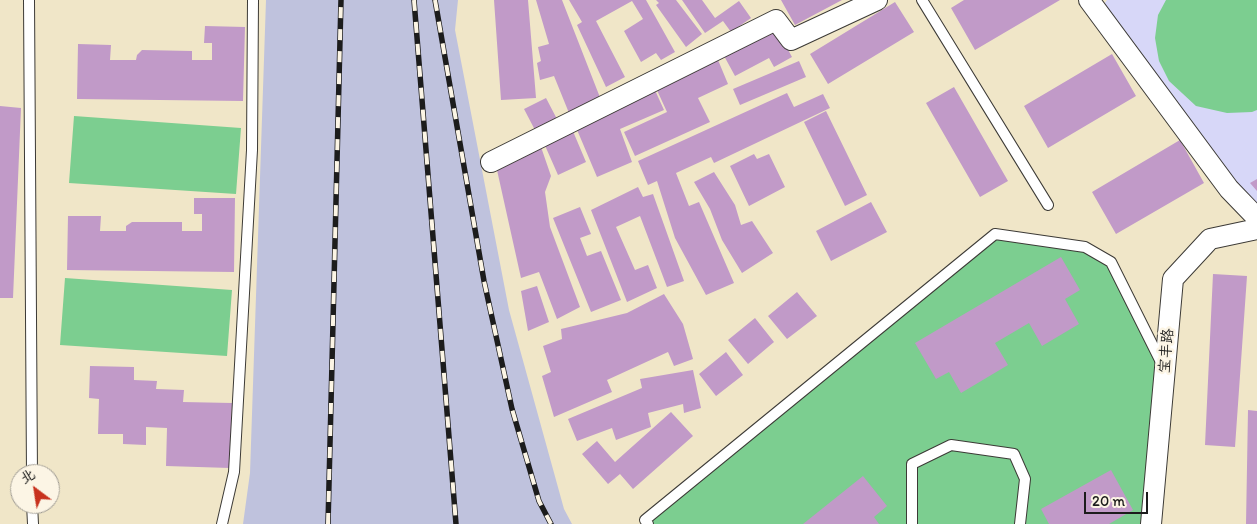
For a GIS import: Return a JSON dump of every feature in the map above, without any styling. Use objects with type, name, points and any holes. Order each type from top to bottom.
[{"type":"street","points":[[492,162],[776,20],[791,40],[877,0]]},
{"type":"street","points":[[1089,0],[1229,190],[1257,218]]},
{"type":"street","name":"宝丰路","points":[[1151,524],[1173,279],[1210,239],[1257,229]]},
{"type":"lane","points":[[29,0],[32,464]]},
{"type":"lane","points":[[222,524],[224,523],[234,472],[252,150],[253,0]]},
{"type":"lane","points":[[922,0],[1048,205]]},
{"type":"lane","points":[[648,524],[645,520],[995,234],[1085,247],[1111,262],[1165,369]]},
{"type":"lane","points":[[912,524],[912,464],[951,445],[1014,454],[1024,479],[1020,524]]},
{"type":"shaded area","points":[[266,0],[458,0],[455,30],[509,310],[564,509],[572,524],[243,524],[250,473]]},
{"type":"shaded area","points":[[1107,0],[1257,0],[1257,205],[1251,200],[1100,10]]},
{"type":"green space","points":[[1166,0],[1257,0],[1257,110],[1227,113],[1196,106],[1169,81],[1159,61],[1155,38],[1158,15]]},
{"type":"green space","points":[[74,116],[241,128],[236,194],[69,183]]},
{"type":"green space","points":[[995,234],[1085,247],[1111,262],[1165,369],[1151,524],[648,524],[645,520]]},
{"type":"green space","points":[[65,278],[232,290],[227,356],[60,345]]},
{"type":"building","points":[[494,0],[528,0],[536,98],[501,100]]},
{"type":"building","points":[[536,0],[562,0],[601,100],[569,113],[554,76],[540,80],[537,63],[541,61],[538,47],[549,44]]},
{"type":"building","points":[[569,0],[646,0],[675,52],[661,60],[656,53],[641,62],[624,31],[643,19],[632,1],[596,21],[625,77],[606,87],[577,25],[582,22]]},
{"type":"building","points":[[656,0],[676,0],[702,34],[686,47],[656,5],[659,3]]},
{"type":"building","points":[[682,0],[702,0],[715,18],[739,1],[751,18],[731,32],[723,21],[705,33]]},
{"type":"building","points":[[781,0],[842,0],[795,25]]},
{"type":"building","points":[[964,0],[1060,0],[975,50],[951,8]]},
{"type":"building","points":[[895,2],[914,32],[828,84],[810,54]]},
{"type":"building","points":[[205,26],[245,27],[243,101],[77,99],[78,44],[111,45],[110,60],[136,60],[137,55],[142,50],[192,51],[192,60],[212,60],[212,43],[204,43]]},
{"type":"building","points":[[778,31],[792,57],[774,67],[769,58],[735,76],[723,54],[759,34],[761,39]]},
{"type":"building","points":[[1112,54],[1136,96],[1048,148],[1024,106]]},
{"type":"building","points":[[718,60],[728,84],[698,98],[710,122],[635,156],[624,132],[667,112],[656,88]]},
{"type":"building","points":[[799,61],[806,77],[740,105],[733,89]]},
{"type":"building","points":[[954,87],[1008,181],[980,197],[926,103]]},
{"type":"building","points":[[654,88],[664,110],[620,129],[632,162],[597,177],[575,125]]},
{"type":"building","points":[[787,93],[794,107],[823,94],[830,108],[714,163],[711,157],[676,173],[689,206],[699,202],[734,283],[706,295],[675,238],[657,181],[648,185],[638,161]]},
{"type":"building","points":[[546,98],[558,121],[536,132],[524,109]]},
{"type":"building","points":[[0,106],[21,108],[13,298],[0,298]]},
{"type":"building","points":[[826,111],[867,195],[845,206],[804,122]]},
{"type":"building","points":[[572,129],[586,162],[558,175],[543,141]]},
{"type":"building","points":[[1180,140],[1204,183],[1116,234],[1092,192]]},
{"type":"building","points":[[541,147],[551,176],[545,192],[550,227],[580,307],[557,319],[539,272],[521,278],[497,170]]},
{"type":"building","points":[[754,154],[757,159],[769,154],[785,187],[749,206],[730,166]]},
{"type":"building","points":[[714,172],[735,205],[741,225],[752,221],[773,253],[742,273],[722,240],[710,209],[694,182]]},
{"type":"building","points":[[1257,179],[1257,191],[1250,183]]},
{"type":"building","points":[[638,187],[643,197],[653,194],[684,281],[667,287],[640,216],[616,227],[635,270],[648,265],[657,288],[627,302],[591,210]]},
{"type":"building","points":[[194,198],[235,198],[234,272],[67,270],[68,216],[101,216],[100,231],[126,231],[126,226],[132,222],[182,222],[182,231],[202,231],[202,214],[194,214]]},
{"type":"building","points":[[871,202],[887,232],[831,261],[816,231]]},
{"type":"building","points":[[580,207],[591,234],[580,238],[587,256],[601,251],[621,300],[591,312],[553,218]]},
{"type":"building","points":[[1061,257],[1080,290],[1065,299],[1079,324],[1042,346],[1029,323],[995,343],[1008,365],[961,393],[949,372],[936,379],[915,343]]},
{"type":"building","points":[[1213,274],[1247,276],[1235,447],[1205,445]]},
{"type":"building","points":[[537,286],[549,322],[528,331],[521,291]]},
{"type":"building","points":[[797,292],[817,316],[787,339],[768,316]]},
{"type":"building","points":[[664,294],[683,324],[693,359],[674,366],[668,352],[607,380],[612,392],[554,417],[542,376],[551,372],[543,346],[562,339],[561,329],[627,313]]},
{"type":"building","points":[[755,318],[774,342],[748,364],[728,340]]},
{"type":"building","points":[[726,352],[743,375],[716,396],[699,374]]},
{"type":"building","points":[[90,366],[134,367],[134,380],[157,381],[156,389],[184,390],[183,402],[232,403],[230,468],[166,466],[167,428],[146,427],[146,445],[123,444],[123,434],[98,434],[99,399],[89,398]]},
{"type":"building","points":[[693,370],[701,408],[684,413],[683,404],[648,413],[651,427],[616,440],[612,428],[577,441],[568,419],[642,388],[640,379]]},
{"type":"building","points":[[1248,410],[1257,411],[1257,524],[1246,524]]},
{"type":"building","points":[[671,412],[693,436],[633,489],[620,474],[608,484],[582,454],[597,441],[615,462]]},
{"type":"building","points":[[1111,470],[1133,510],[1109,524],[1049,524],[1041,509]]},
{"type":"building","points":[[863,476],[887,506],[874,517],[879,524],[803,524]]},
{"type":"railway","points":[[328,524],[341,0]]},
{"type":"railway","points":[[414,0],[456,524]]},
{"type":"railway","points":[[435,0],[484,281],[512,409],[539,501],[551,524]]}]
